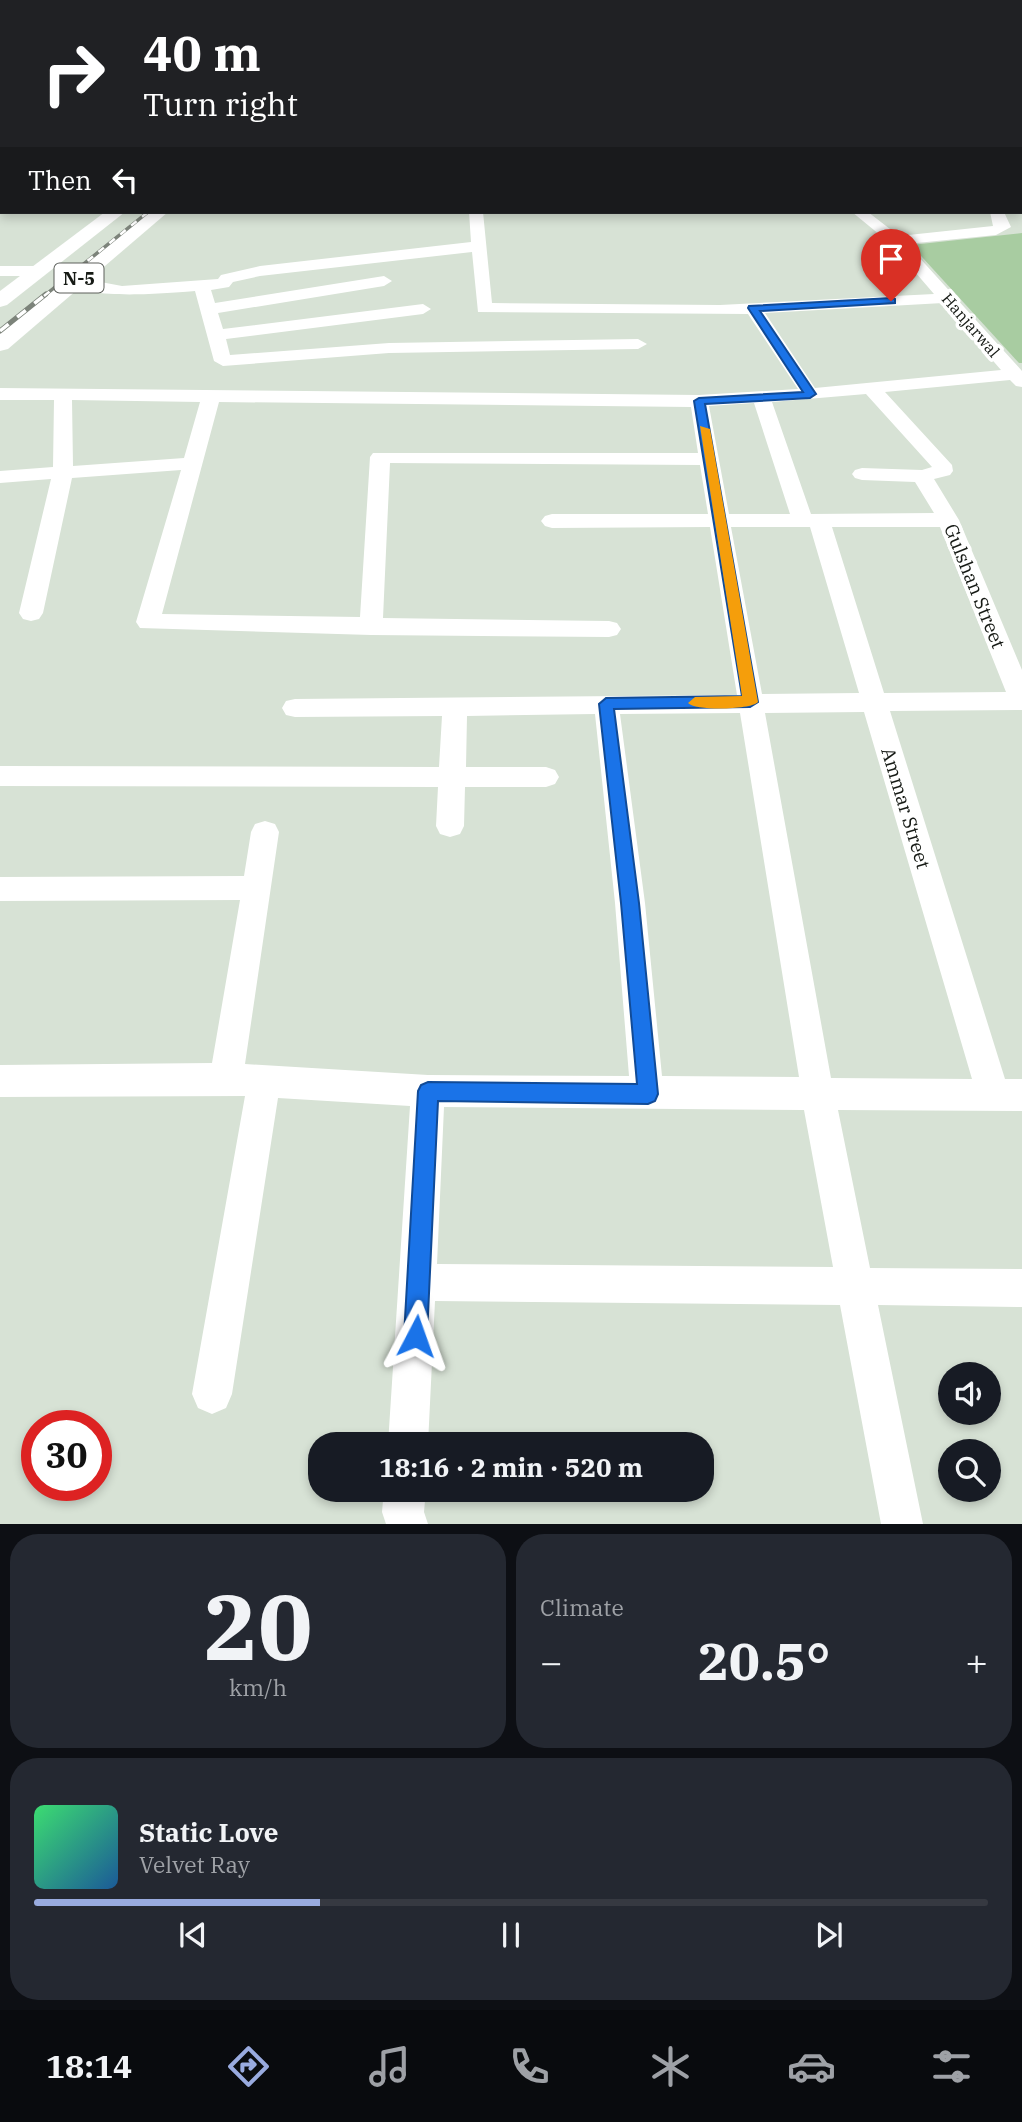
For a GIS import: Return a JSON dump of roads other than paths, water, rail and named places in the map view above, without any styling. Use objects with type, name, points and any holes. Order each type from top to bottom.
[{"type":"main road","name":"N-5","points":[[0,301],[113,214]]},
{"type":"main road","name":"N-5","points":[[0,344],[157,214]]},
{"type":"street","points":[[476,214],[484,307],[753,308],[947,298]]},
{"type":"street","name":"Hanjarwal","points":[[862,214],[896,241],[1018,378]]},
{"type":"street","points":[[896,241],[996,230],[1003,227],[998,214]]},
{"type":"street","points":[[74,282],[122,291],[223,284],[227,278],[260,271],[480,246]]},
{"type":"street","points":[[0,271],[38,271]]},
{"type":"street","points":[[209,309],[384,281]]},
{"type":"street","points":[[202,285],[223,361],[389,348],[638,344]]},
{"type":"street","points":[[753,308],[810,394]]},
{"type":"street","points":[[216,335],[423,309]]},
{"type":"street","points":[[0,394],[699,401],[1018,378]]},
{"type":"street","points":[[862,474],[922,476],[943,471],[942,465],[871,388]]},
{"type":"street","points":[[31,613],[63,471],[63,395]]},
{"type":"street","points":[[211,397],[148,622],[609,629]]},
{"type":"street","name":"Ammar Street","points":[[761,397],[811,520],[1007,1095]]},
{"type":"street","points":[[699,401],[818,1095],[902,1524]]},
{"type":"street","points":[[371,627],[380,457],[710,460]]},
{"type":"street","points":[[0,478],[191,463]]},
{"type":"street","name":"Gulshan Street","points":[[922,476],[948,520],[1022,701]]},
{"type":"street","points":[[552,521],[948,520]]},
{"type":"street","points":[[295,708],[1022,701]]},
{"type":"street","points":[[606,704],[648,1094]]},
{"type":"street","points":[[450,826],[455,706]]},
{"type":"street","points":[[0,776],[546,777]]},
{"type":"street","points":[[226,1079],[265,832]]},
{"type":"street","points":[[0,889],[255,888]]},
{"type":"street","points":[[0,1080],[226,1079],[428,1091],[1007,1095]]},
{"type":"street","points":[[212,1394],[264,1081]]},
{"type":"street","points":[[409,1432],[428,1091]]},
{"type":"street","points":[[419,1282],[1022,1288]]},
{"type":"street","points":[[404,1502],[403,1512],[407,1524]]},
{"type":"railway","points":[[44,296],[146,214]]},
{"type":"railway","points":[[0,331],[46,294]]}]
